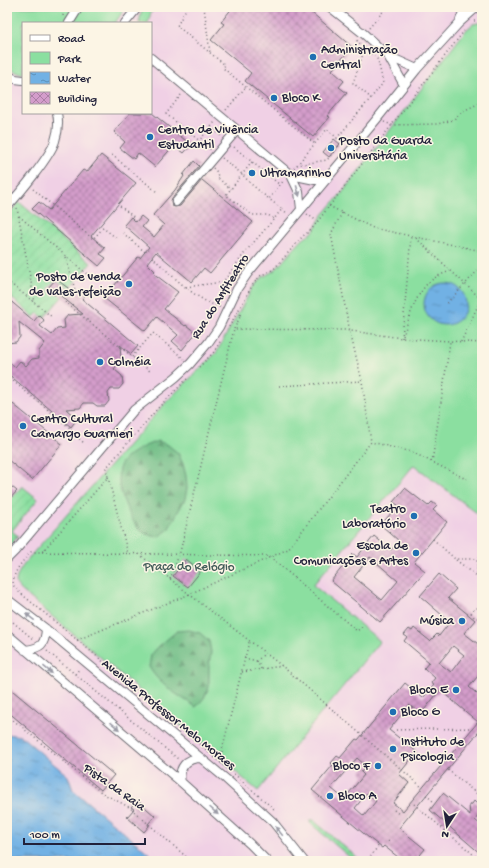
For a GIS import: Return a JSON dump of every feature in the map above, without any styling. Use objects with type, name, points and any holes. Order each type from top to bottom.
[{"type":"street","points":[[70,22],[79,7]]},
{"type":"street","points":[[129,21],[138,7]]},
{"type":"street","points":[[330,7],[364,34],[388,56],[404,85]]},
{"type":"street","name":"Rua do Anfiteatro","points":[[459,22],[465,7]]},
{"type":"street","name":"Rua do Anfiteatro","points":[[7,566],[8,558],[134,410],[176,377],[190,364],[208,343],[220,327],[237,289],[248,272],[404,85],[459,22],[477,7]]},
{"type":"street","points":[[388,56],[418,69]]},
{"type":"street","points":[[152,59],[290,174],[299,192],[301,209]]},
{"type":"street","points":[[7,75],[15,79],[22,80]]},
{"type":"street","points":[[7,207],[48,154],[55,142],[58,128],[58,114]]},
{"type":"street","points":[[176,202],[237,130]]},
{"type":"street","points":[[290,174],[315,180],[327,179]]},
{"type":"street","name":"Avenida Professor Melo Moraes","points":[[7,599],[46,629],[226,778],[272,822],[304,861]]},
{"type":"street","points":[[25,650],[41,646],[46,636],[46,629]]},
{"type":"street","points":[[7,635],[181,782],[267,861]]},
{"type":"street","points":[[181,782],[181,770],[184,764],[189,760],[201,758]]},
{"type":"path","points":[[62,16],[64,7]]},
{"type":"path","points":[[187,7],[177,26],[225,65],[223,68],[315,144]]},
{"type":"path","points":[[204,7],[210,53]]},
{"type":"path","points":[[337,138],[383,83],[378,60],[357,41],[387,7]]},
{"type":"path","points":[[470,25],[474,21],[482,20]]},
{"type":"path","points":[[226,332],[252,286],[260,276],[274,269],[303,236],[311,230],[465,29]]},
{"type":"path","points":[[365,48],[352,83],[371,98]]},
{"type":"path","points":[[227,109],[246,87]]},
{"type":"path","points":[[186,88],[166,114],[242,174],[251,184],[282,209],[247,250],[223,282],[186,287]]},
{"type":"path","points":[[376,120],[392,124],[437,124],[453,120],[463,111],[482,102]]},
{"type":"path","points":[[193,148],[220,116]]},
{"type":"path","points":[[210,127],[280,185],[269,199]]},
{"type":"path","points":[[290,174],[297,165],[327,129],[342,142],[327,160],[297,165]]},
{"type":"path","points":[[112,155],[158,192]]},
{"type":"path","points":[[252,162],[226,194],[252,215],[268,215],[274,219]]},
{"type":"path","points":[[208,164],[216,170],[219,179],[231,189]]},
{"type":"path","points":[[29,186],[93,239],[103,228],[118,239]]},
{"type":"path","points":[[15,198],[35,303]]},
{"type":"path","points":[[120,206],[135,218]]},
{"type":"path","points":[[329,206],[373,228],[482,251]]},
{"type":"path","points":[[301,209],[317,222]]},
{"type":"path","points":[[77,640],[189,594],[288,549],[372,442],[362,381],[350,332],[331,234],[342,213]]},
{"type":"path","points":[[19,216],[88,275]]},
{"type":"path","points":[[123,233],[145,252]]},
{"type":"path","points":[[402,338],[411,236]]},
{"type":"path","points":[[415,237],[481,299],[461,342]]},
{"type":"path","points":[[65,256],[75,290]]},
{"type":"path","points":[[152,257],[186,287],[210,304],[241,315],[234,329],[179,554],[170,579]]},
{"type":"path","points":[[447,303],[482,266]]},
{"type":"path","points":[[402,338],[416,302],[427,284],[436,277],[451,271]]},
{"type":"path","points":[[7,281],[52,317]]},
{"type":"path","points":[[65,302],[151,372]]},
{"type":"path","points":[[234,329],[344,330],[402,338],[482,343]]},
{"type":"path","points":[[132,357],[153,333],[190,364]]},
{"type":"path","points":[[195,371],[214,352],[222,339]]},
{"type":"path","points":[[432,462],[450,342]]},
{"type":"path","points":[[7,376],[70,428],[84,443]]},
{"type":"path","points":[[128,554],[106,468],[159,407],[189,377]]},
{"type":"path","points":[[279,386],[362,381]]},
{"type":"path","points":[[372,442],[412,452],[468,480]]},
{"type":"path","points":[[42,552],[108,477]]},
{"type":"path","points":[[433,539],[482,581]]},
{"type":"path","points":[[228,769],[19,592],[13,585],[15,572],[31,552],[269,556],[357,631],[364,625]]},
{"type":"path","points":[[140,554],[264,654],[282,666],[423,788]]},
{"type":"path","points":[[20,555],[25,559]]},
{"type":"path","points":[[455,559],[477,558],[482,555]]},
{"type":"path","points":[[477,558],[477,576]]},
{"type":"path","points":[[467,613],[471,613],[477,618],[482,612],[475,608],[471,613]]},
{"type":"path","points":[[7,617],[184,764]]},
{"type":"path","points":[[222,764],[222,750],[249,642]]},
{"type":"path","points":[[257,661],[264,654]]},
{"type":"path","points":[[244,658],[257,661]]},
{"type":"path","points":[[257,661],[260,669]]},
{"type":"path","points":[[242,672],[282,666]]},
{"type":"path","name":"Pista da Raia","points":[[7,715],[102,793],[129,807],[191,861]]},
{"type":"path","points":[[396,730],[472,728]]},
{"type":"path","points":[[386,762],[389,759]]},
{"type":"path","points":[[448,770],[482,798]]},
{"type":"path","points":[[234,774],[275,810]]},
{"type":"path","points":[[426,796],[433,801]]},
{"type":"path","points":[[414,804],[481,861]]},
{"type":"path","points":[[394,810],[400,816]]},
{"type":"path","points":[[368,860],[379,845]]},
{"type":"shaded area","points":[[7,7],[482,7],[482,861],[7,861]]},
{"type":"green space","points":[[7,7],[126,7],[116,22],[22,22],[22,74],[7,68]]},
{"type":"green space","points":[[144,7],[155,7],[151,13],[148,22],[139,22]]},
{"type":"green space","name":"Praça do Relógio","points":[[482,22],[482,517],[414,465],[313,585],[380,641],[258,791],[21,590],[16,584],[16,579],[22,567],[33,553],[168,400],[216,353],[253,287],[261,278],[275,270],[302,240],[313,232],[321,217],[342,193],[466,30],[473,24]]},
{"type":"green space","points":[[19,202],[91,263],[44,318],[38,313],[34,317],[7,294],[7,217]]},
{"type":"green space","points":[[158,441],[168,445],[178,453],[183,464],[187,488],[185,499],[168,530],[158,537],[145,533],[138,528],[133,521],[121,493],[118,476],[121,464],[129,455]]},
{"type":"green space","points":[[22,486],[38,499],[12,531],[18,536],[7,549],[7,498],[10,500]]},
{"type":"green space","points":[[189,630],[200,633],[209,641],[211,652],[209,664],[209,687],[204,698],[196,707],[158,680],[149,667],[151,655],[159,646],[177,631]]},
{"type":"green space","points":[[310,820],[313,820],[361,861],[354,861],[310,823]]},
{"type":"water","points":[[445,283],[460,289],[466,304],[460,319],[445,325],[430,319],[424,304],[430,289]]},
{"type":"water","points":[[7,734],[21,736],[68,776],[73,790],[158,861],[7,861]]},
{"type":"building","name":"Administração Central","points":[[233,7],[305,7],[352,47],[332,70],[344,81],[339,87],[347,93],[327,116],[330,117],[313,137],[245,81],[251,73],[211,40],[224,24],[221,22]]},
{"type":"building","name":"Centro de Vivência Estudantil","points":[[152,113],[191,145],[184,153],[174,145],[155,167],[138,153],[134,159],[120,148],[125,142],[114,132],[129,114]]},
{"type":"building","name":"Posto da Guarda Universitária","points":[[334,139],[340,144],[329,157],[323,152]]},
{"type":"building","points":[[101,155],[136,183],[91,236],[105,248],[100,254],[106,258],[99,266],[32,209],[39,202],[49,210],[83,170],[87,172]]},
{"type":"building","points":[[194,161],[199,166],[172,198],[172,206],[180,206],[202,180],[253,222],[210,273],[204,268],[192,282],[156,252],[147,263],[155,271],[153,273],[178,292],[164,309],[196,333],[182,350],[172,341],[178,335],[157,317],[145,331],[104,298],[138,257],[140,258],[149,247],[124,225],[131,217],[136,222],[141,216],[147,221],[142,227],[154,237],[164,225],[153,215],[175,190],[184,176],[183,175]]},
{"type":"building","points":[[56,279],[76,294],[80,289],[86,294],[82,299],[138,346],[131,354],[120,345],[121,360],[114,369],[122,376],[123,384],[119,389],[111,389],[108,393],[109,401],[105,406],[97,406],[93,403],[84,403],[80,408],[66,409],[77,419],[71,427],[7,373],[7,360],[15,367],[20,361],[26,366],[32,359],[39,358],[39,351],[45,343],[19,322],[20,337],[16,342],[7,343],[7,298],[34,321],[39,315],[44,320],[40,326],[52,335],[57,329],[65,328],[64,320],[68,315],[83,314],[56,292],[54,295],[47,289]]},
{"type":"building","name":"Centro Cultural Camargo Guarnieri","points":[[7,403],[11,407],[13,404],[62,444],[32,480],[7,459]]},
{"type":"building","points":[[7,483],[17,491],[7,502]]},
{"type":"building","points":[[405,488],[428,506],[432,502],[437,506],[433,510],[447,522],[414,562],[425,571],[380,622],[331,581],[353,554],[357,557],[374,536],[391,550],[399,541],[381,525],[398,505],[393,502]],"holes":[[[370,557],[398,581],[382,600],[354,577]]]},
{"type":"building","points":[[186,559],[201,571],[188,587],[173,576]]},
{"type":"building","points":[[439,574],[456,589],[448,598],[475,620],[464,633],[482,647],[482,671],[469,687],[482,698],[482,728],[399,828],[425,849],[415,861],[403,861],[384,846],[382,848],[369,838],[312,790],[333,765],[331,763],[337,756],[340,758],[356,739],[358,740],[405,683],[423,698],[434,685],[431,683],[435,678],[424,668],[429,662],[404,641],[407,637],[404,635],[409,629],[412,631],[414,628],[430,641],[437,634],[439,636],[450,622],[420,596]],"holes":[[[453,646],[464,655],[451,672],[439,663]],[[440,690],[478,722],[403,811],[393,803],[409,783],[399,774],[417,752],[389,730],[409,705],[421,714]],[[357,758],[366,766],[361,772],[364,775],[344,799],[331,788]],[[367,793],[376,801],[364,816],[355,808]]]},
{"type":"building","points":[[7,686],[114,775],[101,790],[7,711]]},
{"type":"building","points":[[443,793],[470,815],[469,805],[474,801],[477,804],[480,804],[482,811],[475,820],[482,826],[482,855],[430,810]]},
{"type":"building","points":[[137,800],[155,816],[148,824],[149,826],[144,832],[127,817],[134,809],[131,807]]},
{"type":"place","name":"Administração Central","points":[[313,57]]},
{"type":"place","name":"Bloco K","points":[[274,98]]},
{"type":"place","name":"Centro de Vivência Estudantil","points":[[150,137]]},
{"type":"place","name":"Posto da Guarda Universitária","points":[[331,148]]},
{"type":"place","name":"Ultramarinho","points":[[252,173]]},
{"type":"place","name":"Posto de venda de vales-refeição","points":[[129,284]]},
{"type":"place","name":"Colméia","points":[[100,362]]},
{"type":"place","name":"Centro Cultural Camargo Guarnieri","points":[[23,426]]},
{"type":"place","name":"Teatro Laboratório","points":[[414,516]]},
{"type":"place","name":"Escola de Comunicações e Artes","points":[[416,553]]},
{"type":"place","name":"Música","points":[[462,621]]},
{"type":"place","name":"Bloco E","points":[[456,690]]},
{"type":"place","name":"Bloco G","points":[[393,712]]},
{"type":"place","name":"Instituto de Psicologia","points":[[393,749]]},
{"type":"place","name":"Bloco F","points":[[378,766]]},
{"type":"place","name":"Bloco A","points":[[330,796]]}]
